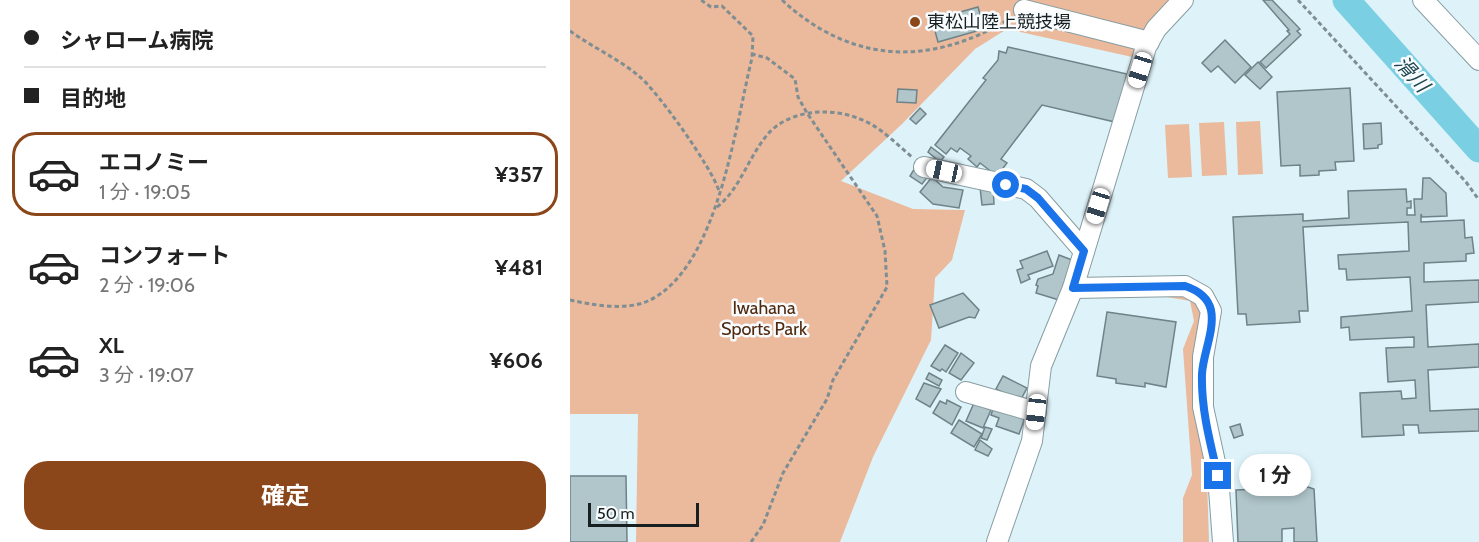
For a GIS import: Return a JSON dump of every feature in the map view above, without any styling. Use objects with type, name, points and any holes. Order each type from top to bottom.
[{"type":"street","points":[[997,542],[1032,441],[1036,412],[1036,388],[1041,366],[1073,288],[1149,42],[1156,29],[1183,0]]},
{"type":"street","points":[[1423,0],[1479,60]]},
{"type":"street","points":[[1024,10],[1117,26],[1149,42]]},
{"type":"street","points":[[924,167],[1026,189],[1038,198],[1084,251]]},
{"type":"street","points":[[1073,288],[1185,286],[1198,292],[1208,302],[1212,319],[1203,357],[1203,407],[1218,476],[1223,542]]},
{"type":"street","points":[[966,392],[1036,412]]},
{"type":"path","points":[[570,300],[598,305],[646,302],[668,287],[685,266],[710,226],[752,54],[753,36],[722,6],[711,7],[701,0]]},
{"type":"path","points":[[782,0],[833,36],[864,48],[895,53],[932,51],[952,45],[993,29],[1024,10]]},
{"type":"path","points":[[1298,0],[1466,182],[1479,200]]},
{"type":"path","points":[[570,31],[641,77],[694,148],[720,192]]},
{"type":"path","points":[[751,542],[763,525],[783,473],[827,399],[833,380],[887,287],[885,251],[876,216],[807,113],[798,97],[795,79],[767,58],[752,54]]},
{"type":"path","points":[[716,208],[728,198],[763,139],[774,127],[798,114],[841,114],[860,118],[882,132],[924,167]]},
{"type":"green space","name":"Iwahana Sports Park","points":[[570,0],[1173,0],[1149,24],[1132,57],[1007,29],[975,49],[902,124],[841,181],[913,209],[965,210],[952,260],[935,278],[931,340],[873,457],[840,542],[636,542],[638,414],[570,414]]},
{"type":"green space","points":[[1260,121],[1263,174],[1238,175],[1236,122]]},
{"type":"green space","points":[[1224,122],[1227,175],[1202,176],[1199,123]]},
{"type":"green space","points":[[1189,124],[1192,177],[1168,178],[1165,125]]},
{"type":"green space","points":[[1178,290],[1202,302],[1204,318],[1193,361],[1207,479],[1209,542],[1183,542],[1183,498],[1192,475],[1183,349],[1194,321],[1190,301],[1155,295]]},
{"type":"building","points":[[1263,0],[1272,0],[1300,29],[1297,31],[1301,35],[1266,68],[1260,62],[1290,34]]},
{"type":"building","points":[[978,7],[984,29],[938,42],[932,20]]},
{"type":"building","points":[[1225,40],[1251,67],[1235,83],[1218,66],[1211,72],[1202,63]]},
{"type":"building","points":[[1008,47],[1127,74],[1115,122],[1042,105],[1001,159],[1007,163],[997,176],[980,163],[977,167],[968,159],[971,156],[960,148],[957,152],[951,148],[946,154],[935,145],[986,80],[983,78],[998,60],[999,51],[1006,53]]},
{"type":"building","points":[[1258,62],[1272,77],[1260,89],[1245,75]]},
{"type":"building","points":[[1350,88],[1354,161],[1335,162],[1336,170],[1319,171],[1319,175],[1300,176],[1300,165],[1281,166],[1277,92]]},
{"type":"building","points":[[898,89],[917,90],[916,103],[897,102]]},
{"type":"building","points":[[920,108],[926,114],[916,124],[910,119]]},
{"type":"building","points":[[1381,123],[1382,144],[1378,145],[1378,148],[1364,149],[1363,124]]},
{"type":"building","points":[[931,147],[944,157],[940,162],[928,152]]},
{"type":"building","points":[[916,166],[929,175],[922,184],[910,176]]},
{"type":"building","points":[[932,177],[943,187],[963,190],[959,208],[933,204],[920,192]]},
{"type":"building","points":[[1423,178],[1430,178],[1446,193],[1447,216],[1422,217],[1421,214],[1421,222],[1464,220],[1465,238],[1472,237],[1474,253],[1466,254],[1466,261],[1424,263],[1424,282],[1479,280],[1479,302],[1426,305],[1428,347],[1479,344],[1479,367],[1428,370],[1430,411],[1479,409],[1479,431],[1419,433],[1418,425],[1403,425],[1404,435],[1362,437],[1360,393],[1401,391],[1402,399],[1416,398],[1415,380],[1388,382],[1386,348],[1414,347],[1414,337],[1350,340],[1349,327],[1341,328],[1341,317],[1412,311],[1410,277],[1347,280],[1346,269],[1339,269],[1338,255],[1409,251],[1408,222],[1303,227],[1308,311],[1299,311],[1300,322],[1247,325],[1246,314],[1238,314],[1233,217],[1303,214],[1303,221],[1349,218],[1348,191],[1406,189],[1407,202],[1411,201],[1411,208],[1407,208],[1407,215],[1415,215],[1414,199],[1422,199]]},
{"type":"building","points":[[993,186],[994,204],[982,205],[980,187]]},
{"type":"building","points":[[1047,251],[1053,266],[1028,275],[1030,279],[1021,283],[1017,270],[1023,268],[1020,261]]},
{"type":"building","points":[[1059,255],[1072,260],[1059,300],[1036,293],[1038,286],[1036,285],[1038,279],[1053,274]]},
{"type":"building","points":[[963,293],[979,310],[975,318],[969,317],[939,328],[930,305]]},
{"type":"building","points":[[1107,312],[1176,322],[1166,387],[1145,383],[1145,387],[1116,383],[1116,379],[1097,376]]},
{"type":"building","points":[[945,345],[958,353],[946,372],[931,366]]},
{"type":"building","points":[[961,353],[974,363],[961,380],[949,373]]},
{"type":"building","points":[[929,373],[942,380],[939,386],[926,379]]},
{"type":"building","points":[[1003,376],[1027,388],[1020,401],[996,389]]},
{"type":"building","points":[[924,383],[941,389],[930,407],[916,399]]},
{"type":"building","points":[[947,400],[961,407],[952,425],[933,413],[940,401],[946,404]]},
{"type":"building","points":[[974,403],[991,410],[983,428],[966,421]]},
{"type":"building","points":[[994,406],[1025,418],[1019,434],[996,426],[999,418],[991,415]]},
{"type":"building","points":[[959,420],[982,434],[974,447],[951,433]]},
{"type":"building","points":[[1240,424],[1243,435],[1234,438],[1230,427]]},
{"type":"building","points":[[985,427],[992,429],[987,440],[981,438]]},
{"type":"building","points":[[980,440],[992,449],[988,456],[975,450]]},
{"type":"building","points":[[570,476],[626,476],[627,542],[570,542]]},
{"type":"building","points":[[1308,487],[1314,489],[1317,542],[1294,542],[1294,528],[1282,529],[1282,542],[1238,542],[1236,490]]},
{"type":"waterway","name":"滑川","points":[[1346,0],[1479,149]]},
{"type":"place","name":"東松山陸上競技場","points":[[915,22]]},
{"type":"route","points":[[1006,185],[1026,189],[1038,198],[1084,251],[1073,288],[1126,289],[1176,285],[1192,288],[1208,302],[1212,319],[1203,357],[1203,407],[1218,476]]}]
